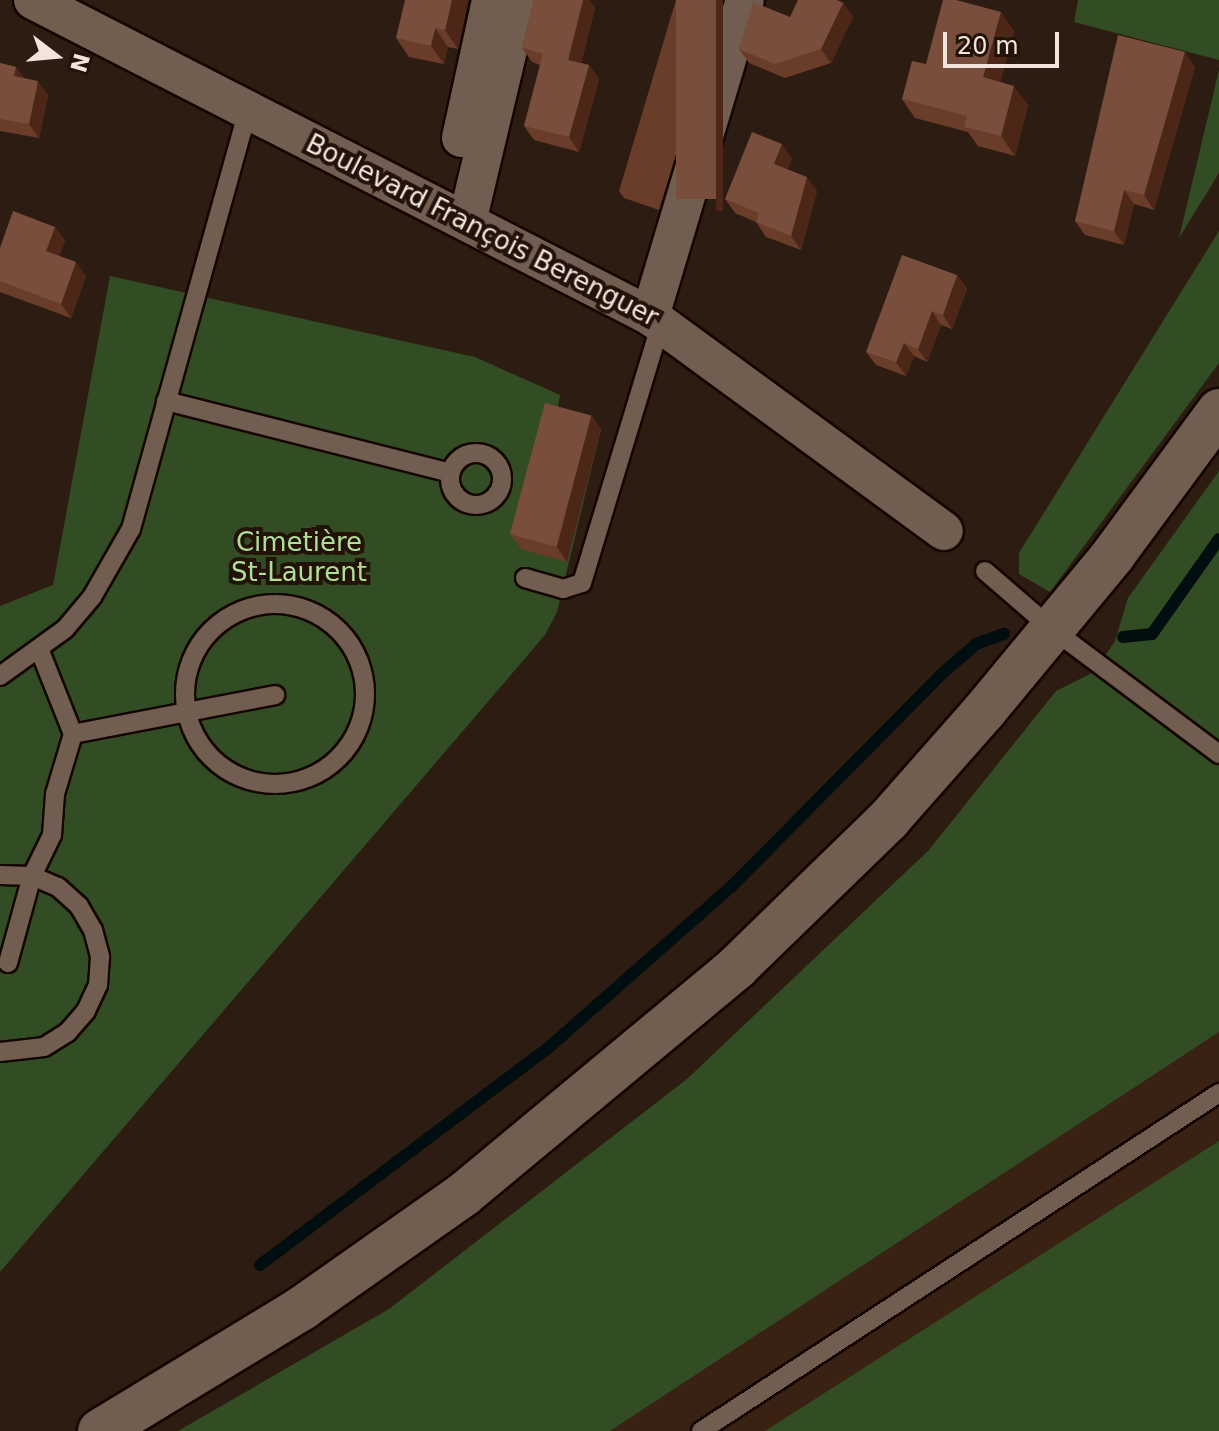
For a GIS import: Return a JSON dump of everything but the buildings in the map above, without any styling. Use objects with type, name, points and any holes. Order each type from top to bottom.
[{"type":"street","name":"Boulevard François Berenguer","points":[[33,0],[656,320],[944,531]]},
{"type":"street","points":[[456,216],[491,0]]},
{"type":"street","points":[[456,216],[520,0]]},
{"type":"street","points":[[656,320],[745,0]]},
{"type":"street","points":[[100,1431],[302,1308],[464,1194],[619,1070],[737,967],[889,819],[1052,629],[1219,411]]},
{"type":"lane","points":[[0,676],[40,651],[92,597],[115,562],[131,529],[248,111]]},
{"type":"lane","points":[[525,578],[563,589],[582,583],[656,320]]},
{"type":"lane","points":[[166,401],[450,473]]},
{"type":"lane","points":[[985,571],[1052,629],[1219,754]]},
{"type":"lane","points":[[279,603],[319,615],[349,641],[362,666],[362,720],[341,754],[309,777],[257,783],[232,774],[195,737],[186,712],[192,658],[217,626],[252,606],[279,603]]},
{"type":"lane","points":[[8,963],[32,876],[52,835],[55,794],[73,734],[40,651]]},
{"type":"lane","points":[[73,734],[275,695]]},
{"type":"lane","points":[[0,875],[32,876],[58,887],[93,930],[100,957],[98,985],[86,1011],[68,1032],[44,1047],[0,1052]]},
{"type":"lane","points":[[701,1431],[1219,1093]]},
{"type":"shaded area","points":[[1219,1032],[1219,1431],[610,1431],[996,1176]]},
{"type":"green space","points":[[1078,0],[1219,0],[1219,60],[1074,22]]},
{"type":"green space","points":[[1219,70],[1219,173],[1179,238]]},
{"type":"green space","points":[[1219,231],[1219,363],[1050,592],[1019,574],[1019,553]]},
{"type":"green space","name":"Cimetière St-Laurent","points":[[110,276],[475,357],[560,395],[556,417],[601,429],[557,612],[545,635],[0,1272],[0,606],[53,585]]},
{"type":"green space","points":[[1219,471],[1219,1032],[610,1431],[178,1431],[389,1309],[687,1079],[929,850],[1056,691],[1094,672],[1115,641],[1128,598]]},
{"type":"green space","points":[[1219,1141],[1219,1431],[765,1431]]},
{"type":"waterway","points":[[1123,637],[1152,634],[1219,539]]},
{"type":"waterway","points":[[260,1265],[547,1049],[731,887],[944,672],[976,644],[1004,634]]}]
